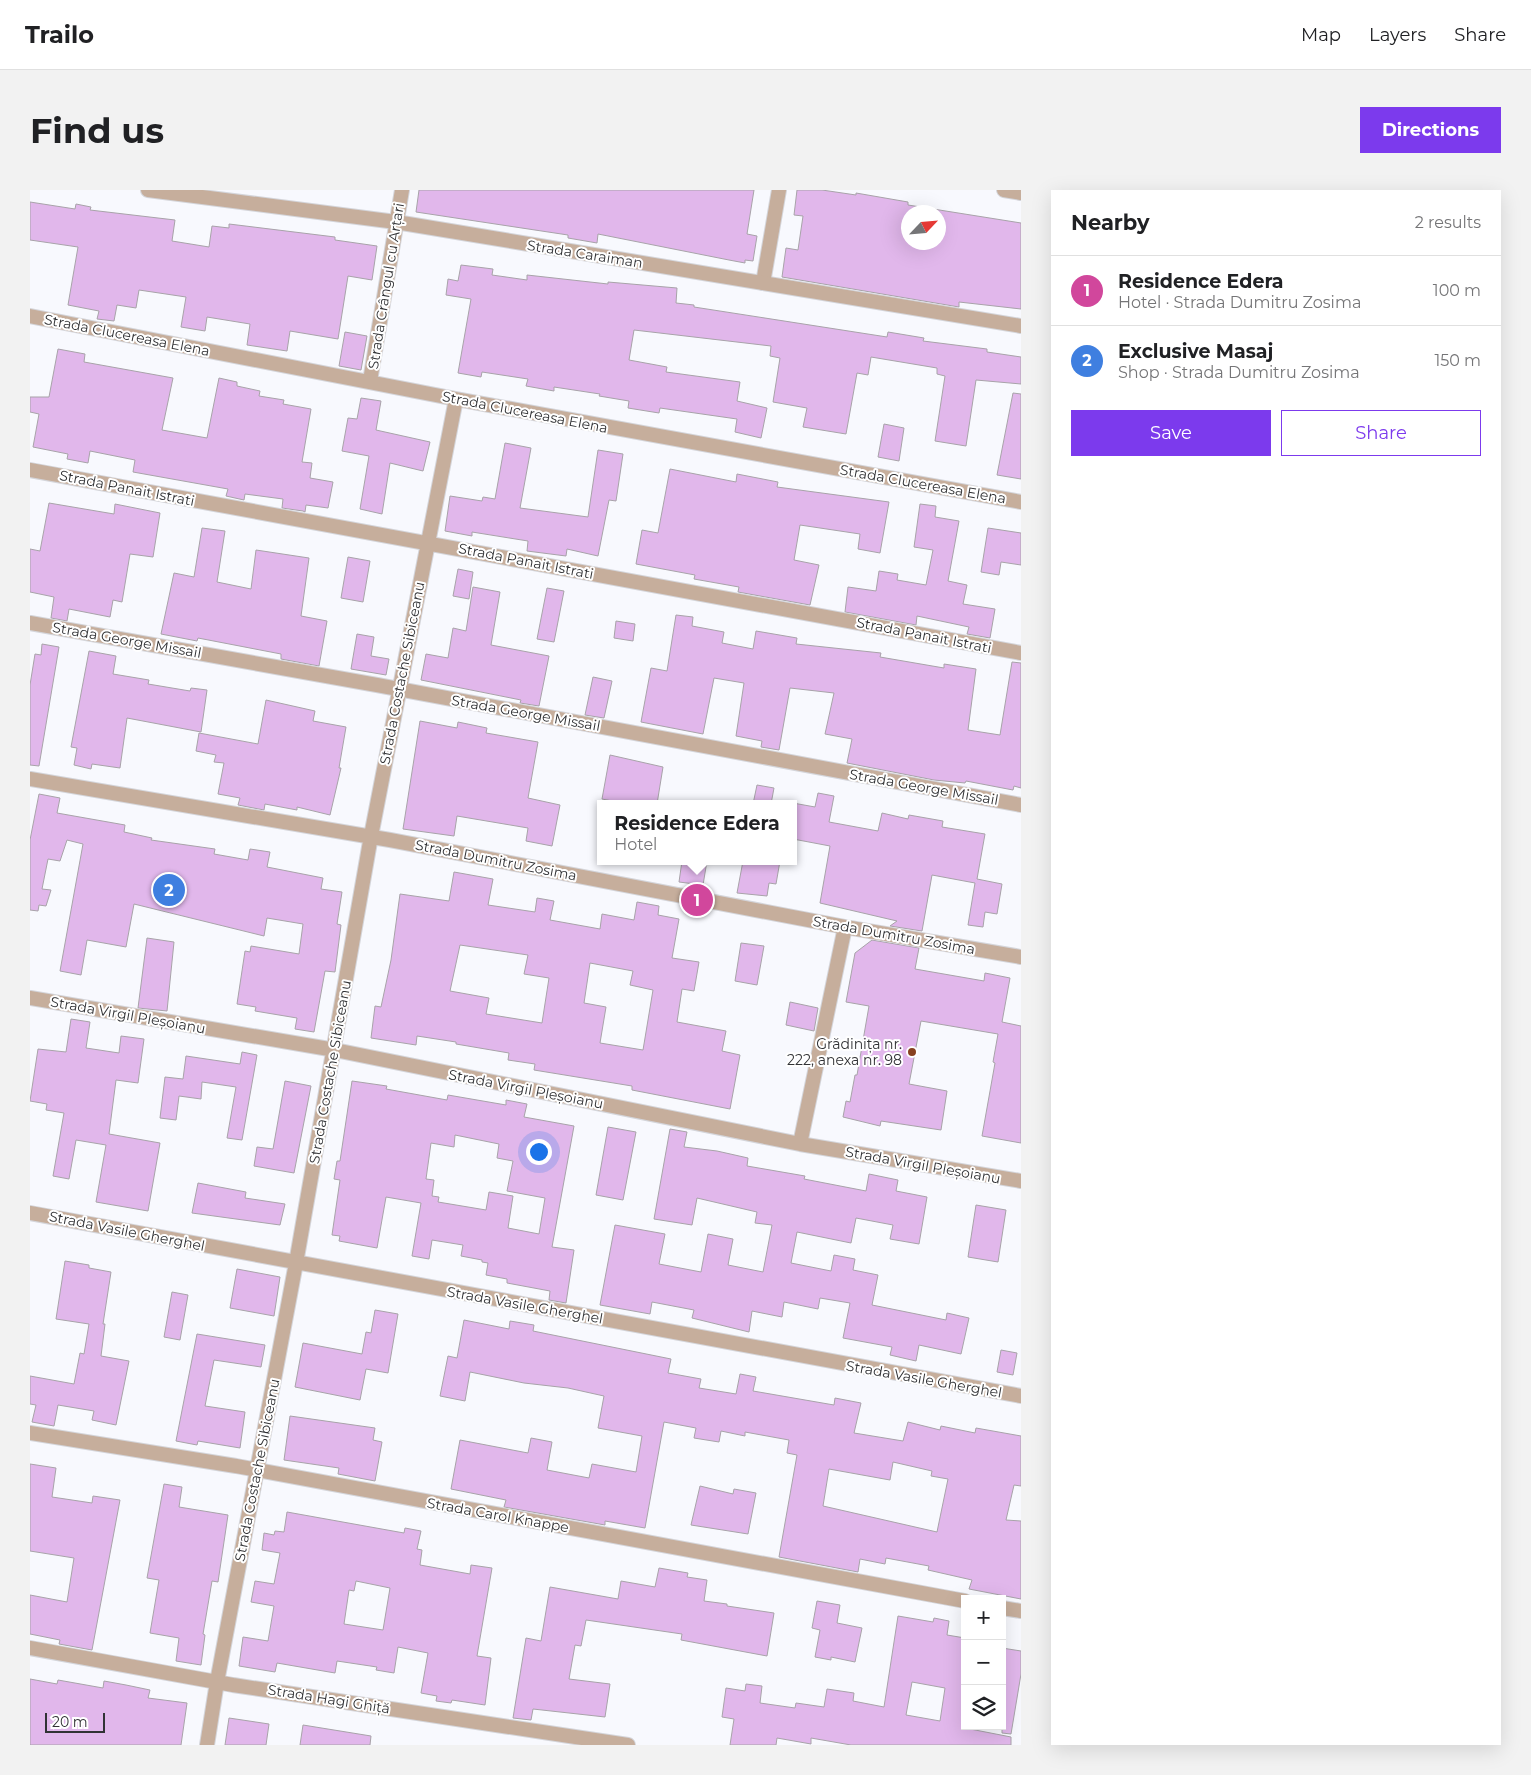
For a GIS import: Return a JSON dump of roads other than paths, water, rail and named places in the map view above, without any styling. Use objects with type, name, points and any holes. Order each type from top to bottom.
[{"type":"street","name":"Strada Caraiman","points":[[148,190],[396,222],[1021,326]]},
{"type":"street","name":"Strada Crângul cu Arțari","points":[[370,381],[402,190]]},
{"type":"street","points":[[763,283],[779,190]]},
{"type":"street","points":[[1004,190],[1021,193]]},
{"type":"street","name":"Strada Clucereasa Elena","points":[[30,316],[456,399],[1021,502]]},
{"type":"street","name":"Strada Costache Sibiceanu","points":[[208,1745],[217,1682],[296,1263],[371,836],[456,399]]},
{"type":"street","name":"Strada Panait Istrati","points":[[30,470],[1021,654]]},
{"type":"street","name":"Strada George Missail","points":[[30,623],[1021,805]]},
{"type":"street","name":"Strada Dumitru Zosima","points":[[30,779],[371,836],[845,927],[1021,956]]},
{"type":"street","points":[[800,1144],[845,927]]},
{"type":"street","name":"Strada Virgil Pleșoianu","points":[[30,998],[334,1050],[800,1144],[1021,1181]]},
{"type":"street","name":"Strada Vasile Gherghel","points":[[30,1213],[1021,1396]]},
{"type":"street","name":"Strada Carol Knappe","points":[[30,1433],[256,1470],[961,1600]]},
{"type":"street","points":[[1006,1609],[1021,1612]]},
{"type":"street","name":"Strada Hagi Ghiță","points":[[30,1648],[217,1682],[628,1745]]},
{"type":"place","name":"Exclusive Masaj","points":[[169,890]]},
{"type":"place","name":"Residence Edera","points":[[697,900]]},
{"type":"place","name":"Grădinița nr. 222, anexa nr. 98","points":[[912,1052]]}]
